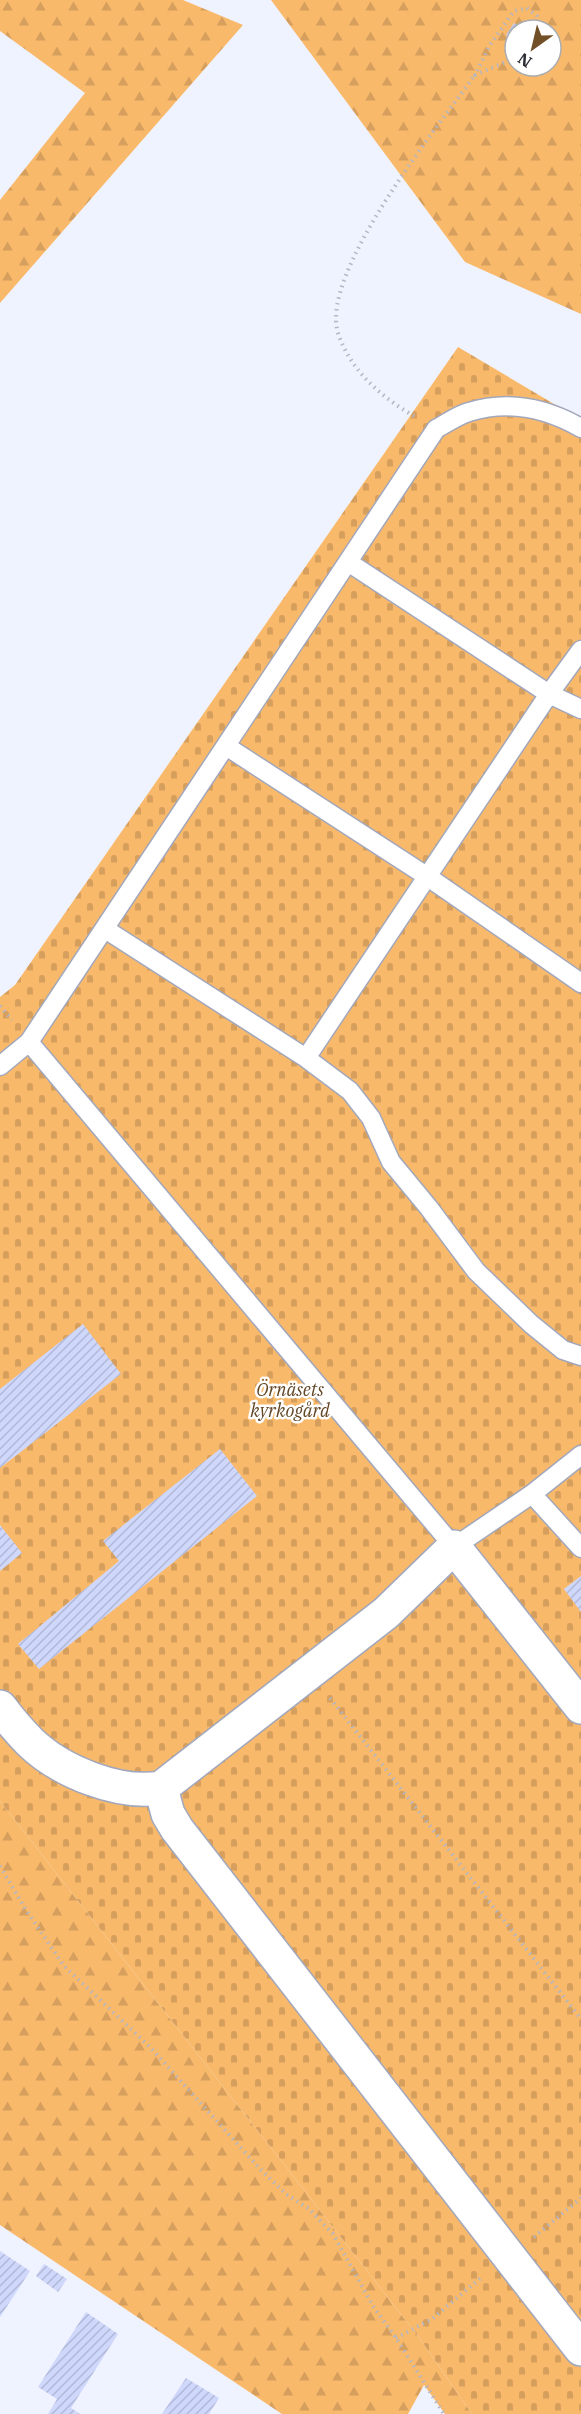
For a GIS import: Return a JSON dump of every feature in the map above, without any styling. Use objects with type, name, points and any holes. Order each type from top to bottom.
[{"type":"street","points":[[0,1707],[32,1743],[66,1767],[100,1782],[134,1790],[161,1788],[386,1612],[454,1547],[581,1707]]},
{"type":"street","points":[[161,1788],[168,1814],[177,1829],[581,2349]]},
{"type":"lane","points":[[0,1066],[29,1042],[436,429],[468,412],[505,405],[533,408],[581,428]]},
{"type":"lane","points":[[348,562],[549,694],[581,709]]},
{"type":"lane","points":[[306,1058],[549,694],[581,650]]},
{"type":"lane","points":[[226,746],[428,877],[581,983]]},
{"type":"lane","points":[[105,929],[306,1058],[350,1091],[371,1118],[391,1162],[476,1271],[531,1324],[562,1350],[581,1356]]},
{"type":"lane","points":[[29,1042],[454,1547],[532,1494],[581,1455]]},
{"type":"lane","points":[[532,1494],[581,1548]]},
{"type":"path","points":[[509,18],[514,11],[526,8],[537,18]]},
{"type":"path","points":[[436,429],[392,403],[374,388],[354,364],[338,332],[340,289],[352,257],[380,210],[475,75],[490,45],[503,27]]},
{"type":"path","points":[[475,75],[503,63]]},
{"type":"path","points":[[310,1672],[581,2019]]},
{"type":"path","points":[[0,1866],[26,1910],[64,1966],[150,2047],[286,2194],[309,2210],[333,2234],[373,2306],[444,2414]]},
{"type":"path","points":[[396,2338],[432,2319],[498,2263],[509,2257],[581,2198]]},
{"type":"green space","points":[[0,0],[183,0],[243,25],[0,303],[0,200],[85,93],[0,31]]},
{"type":"green space","points":[[271,0],[581,0],[581,314],[465,262]]},
{"type":"green space","name":"Örnäsets kyrkogård","points":[[458,347],[581,420],[581,2414],[472,2414],[418,2336],[0,1801],[0,997],[15,985]]},
{"type":"green space","points":[[0,1801],[418,2336],[472,2414],[445,2414],[424,2385],[408,2414],[282,2414],[0,2225]]},
{"type":"building","points":[[83,1324],[121,1374],[0,1468],[0,1389]]},
{"type":"building","points":[[220,1449],[257,1496],[39,1669],[18,1644],[119,1561],[103,1541]]},
{"type":"building","points":[[0,1525],[22,1553],[0,1571]]},
{"type":"building","points":[[581,1576],[581,1612],[564,1589]]},
{"type":"building","points":[[0,2251],[30,2271],[0,2317]]},
{"type":"building","points":[[44,2264],[67,2279],[58,2292],[36,2276]]},
{"type":"building","points":[[86,2312],[118,2334],[71,2408],[80,2414],[48,2414],[57,2399],[38,2387]]},
{"type":"building","points":[[186,2378],[219,2398],[209,2414],[162,2414]]}]
